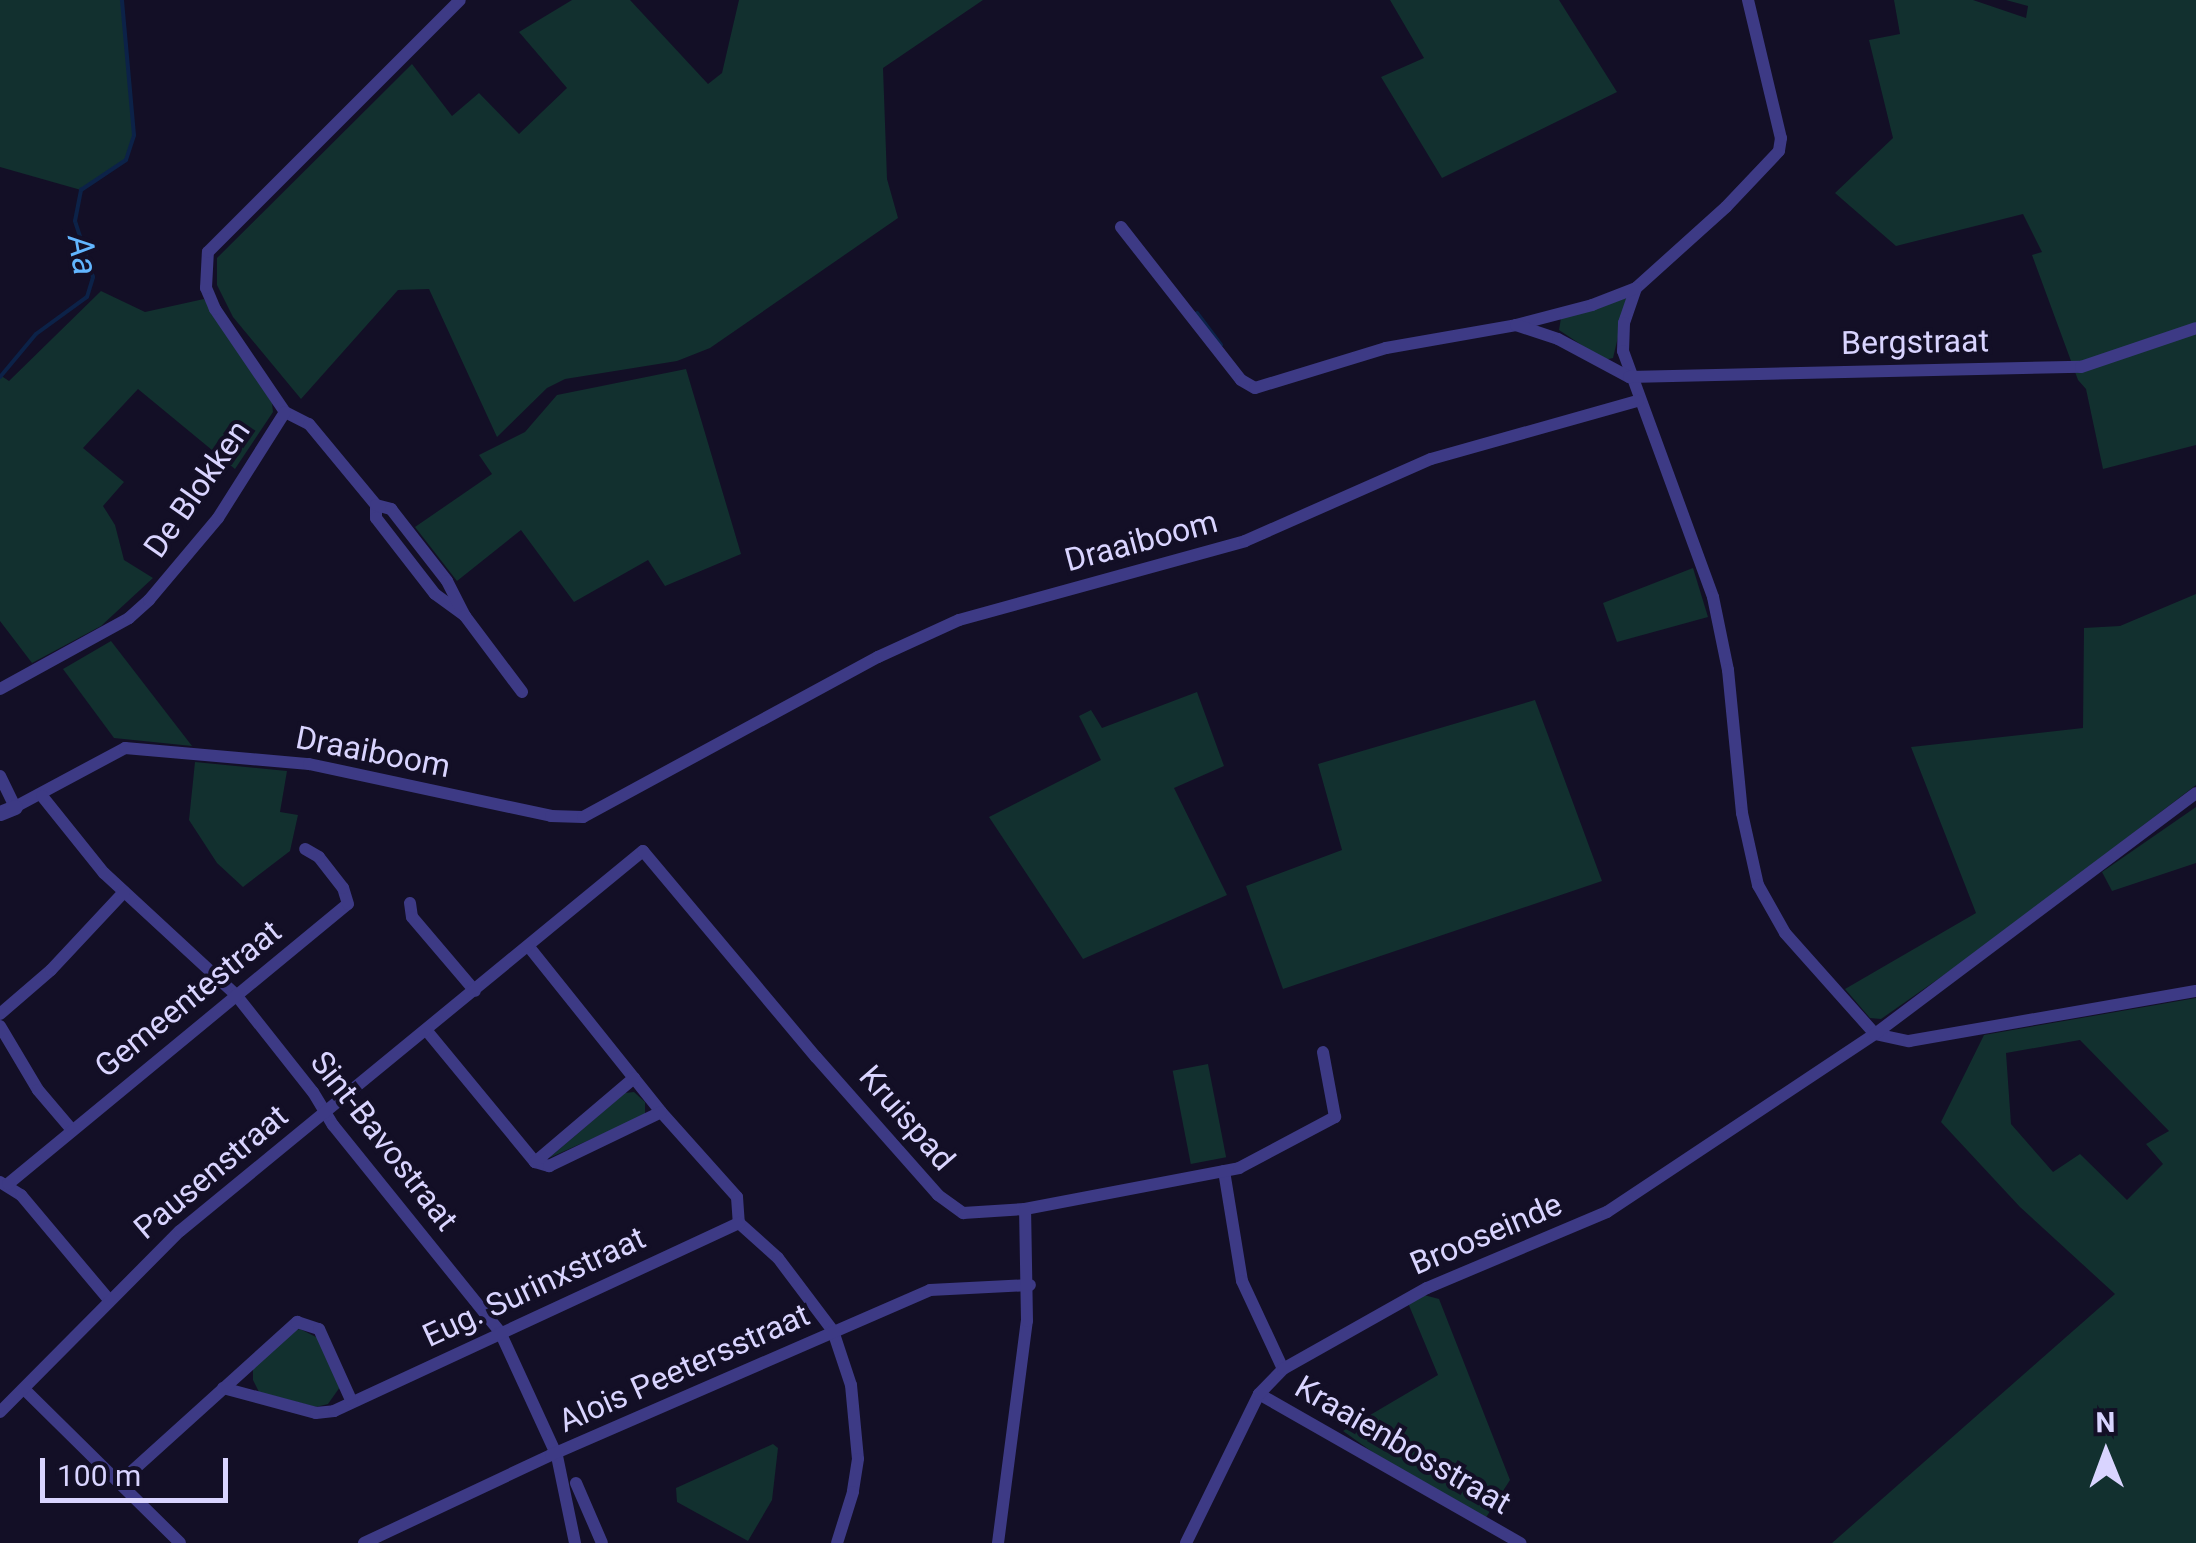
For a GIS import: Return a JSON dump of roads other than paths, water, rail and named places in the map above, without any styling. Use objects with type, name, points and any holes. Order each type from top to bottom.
[{"type":"street","name":"De Blokken","points":[[0,689],[129,618],[218,518],[285,412],[214,309],[206,288],[208,252],[460,0]]},
{"type":"street","points":[[1121,228],[1241,380],[1255,388],[1386,348],[1516,325],[1614,299],[1636,288],[1739,195],[1779,151],[1781,138],[1748,0]]},
{"type":"street","points":[[1636,288],[1622,340],[1629,376],[1713,597],[1728,670],[1742,813],[1758,884],[1785,932],[1875,1034],[1909,1041],[2196,991]]},
{"type":"street","points":[[1516,325],[1558,339],[1629,376]]},
{"type":"street","name":"Bergstraat","points":[[1629,376],[2081,367],[2196,328]]},
{"type":"street","name":"Draaiboom","points":[[7,810],[42,796],[125,748],[309,764],[551,816],[583,817],[904,643],[959,620],[1230,546],[1431,459],[1638,401]]},
{"type":"street","points":[[285,412],[309,424],[376,505],[376,518],[435,594],[465,616],[522,692]]},
{"type":"street","points":[[0,776],[7,810]]},
{"type":"street","points":[[1875,1034],[2196,793]]},
{"type":"street","name":"Sint-Bavostraat","points":[[42,796],[80,848],[236,995],[333,1125],[500,1332],[558,1456],[575,1543]]},
{"type":"street","name":"Gemeentestraat","points":[[4,1183],[348,904],[344,888],[319,857],[305,849]]},
{"type":"street","name":"Pausenstraat","points":[[0,1412],[180,1231],[643,851]]},
{"type":"street","name":"Kruispad","points":[[643,851],[816,1057],[953,1210],[1025,1209],[1224,1171],[1252,1162],[1335,1117],[1323,1052]]},
{"type":"street","points":[[0,1014],[51,970],[124,892]]},
{"type":"street","points":[[410,903],[412,917],[475,991]]},
{"type":"street","points":[[529,946],[661,1112],[736,1197],[739,1223],[778,1258],[833,1331],[851,1385],[858,1434],[854,1492],[837,1543]]},
{"type":"street","points":[[0,1026],[38,1090],[72,1130]]},
{"type":"street","points":[[427,1030],[536,1162],[550,1166],[661,1112]]},
{"type":"street","name":"Brooseinde","points":[[1186,1543],[1259,1394],[1283,1369],[1427,1288],[1607,1212],[1875,1034]]},
{"type":"street","points":[[536,1162],[634,1078]]},
{"type":"street","points":[[1224,1171],[1242,1282],[1283,1369]]},
{"type":"street","points":[[4,1183],[110,1300]]},
{"type":"street","points":[[998,1543],[1030,1285],[1025,1209]]},
{"type":"street","name":"Eug. Surinxstraat","points":[[223,1388],[316,1413],[352,1402],[739,1223]]},
{"type":"street","name":"Alois Peetersstraat","points":[[364,1543],[930,1290],[1030,1285]]},
{"type":"street","points":[[120,1482],[288,1327],[307,1323],[324,1336],[352,1402]]},
{"type":"street","points":[[24,1389],[180,1543]]},
{"type":"street","name":"Kraaienbosstraat","points":[[1259,1394],[1520,1543]]},
{"type":"street","points":[[576,1483],[602,1543]]},
{"type":"waterway","name":"Aa","points":[[0,377],[36,334],[87,297],[93,277],[75,221],[81,190],[126,160],[134,135],[122,0]]},
{"type":"waterway","points":[[1197,313],[1221,345]]}]
